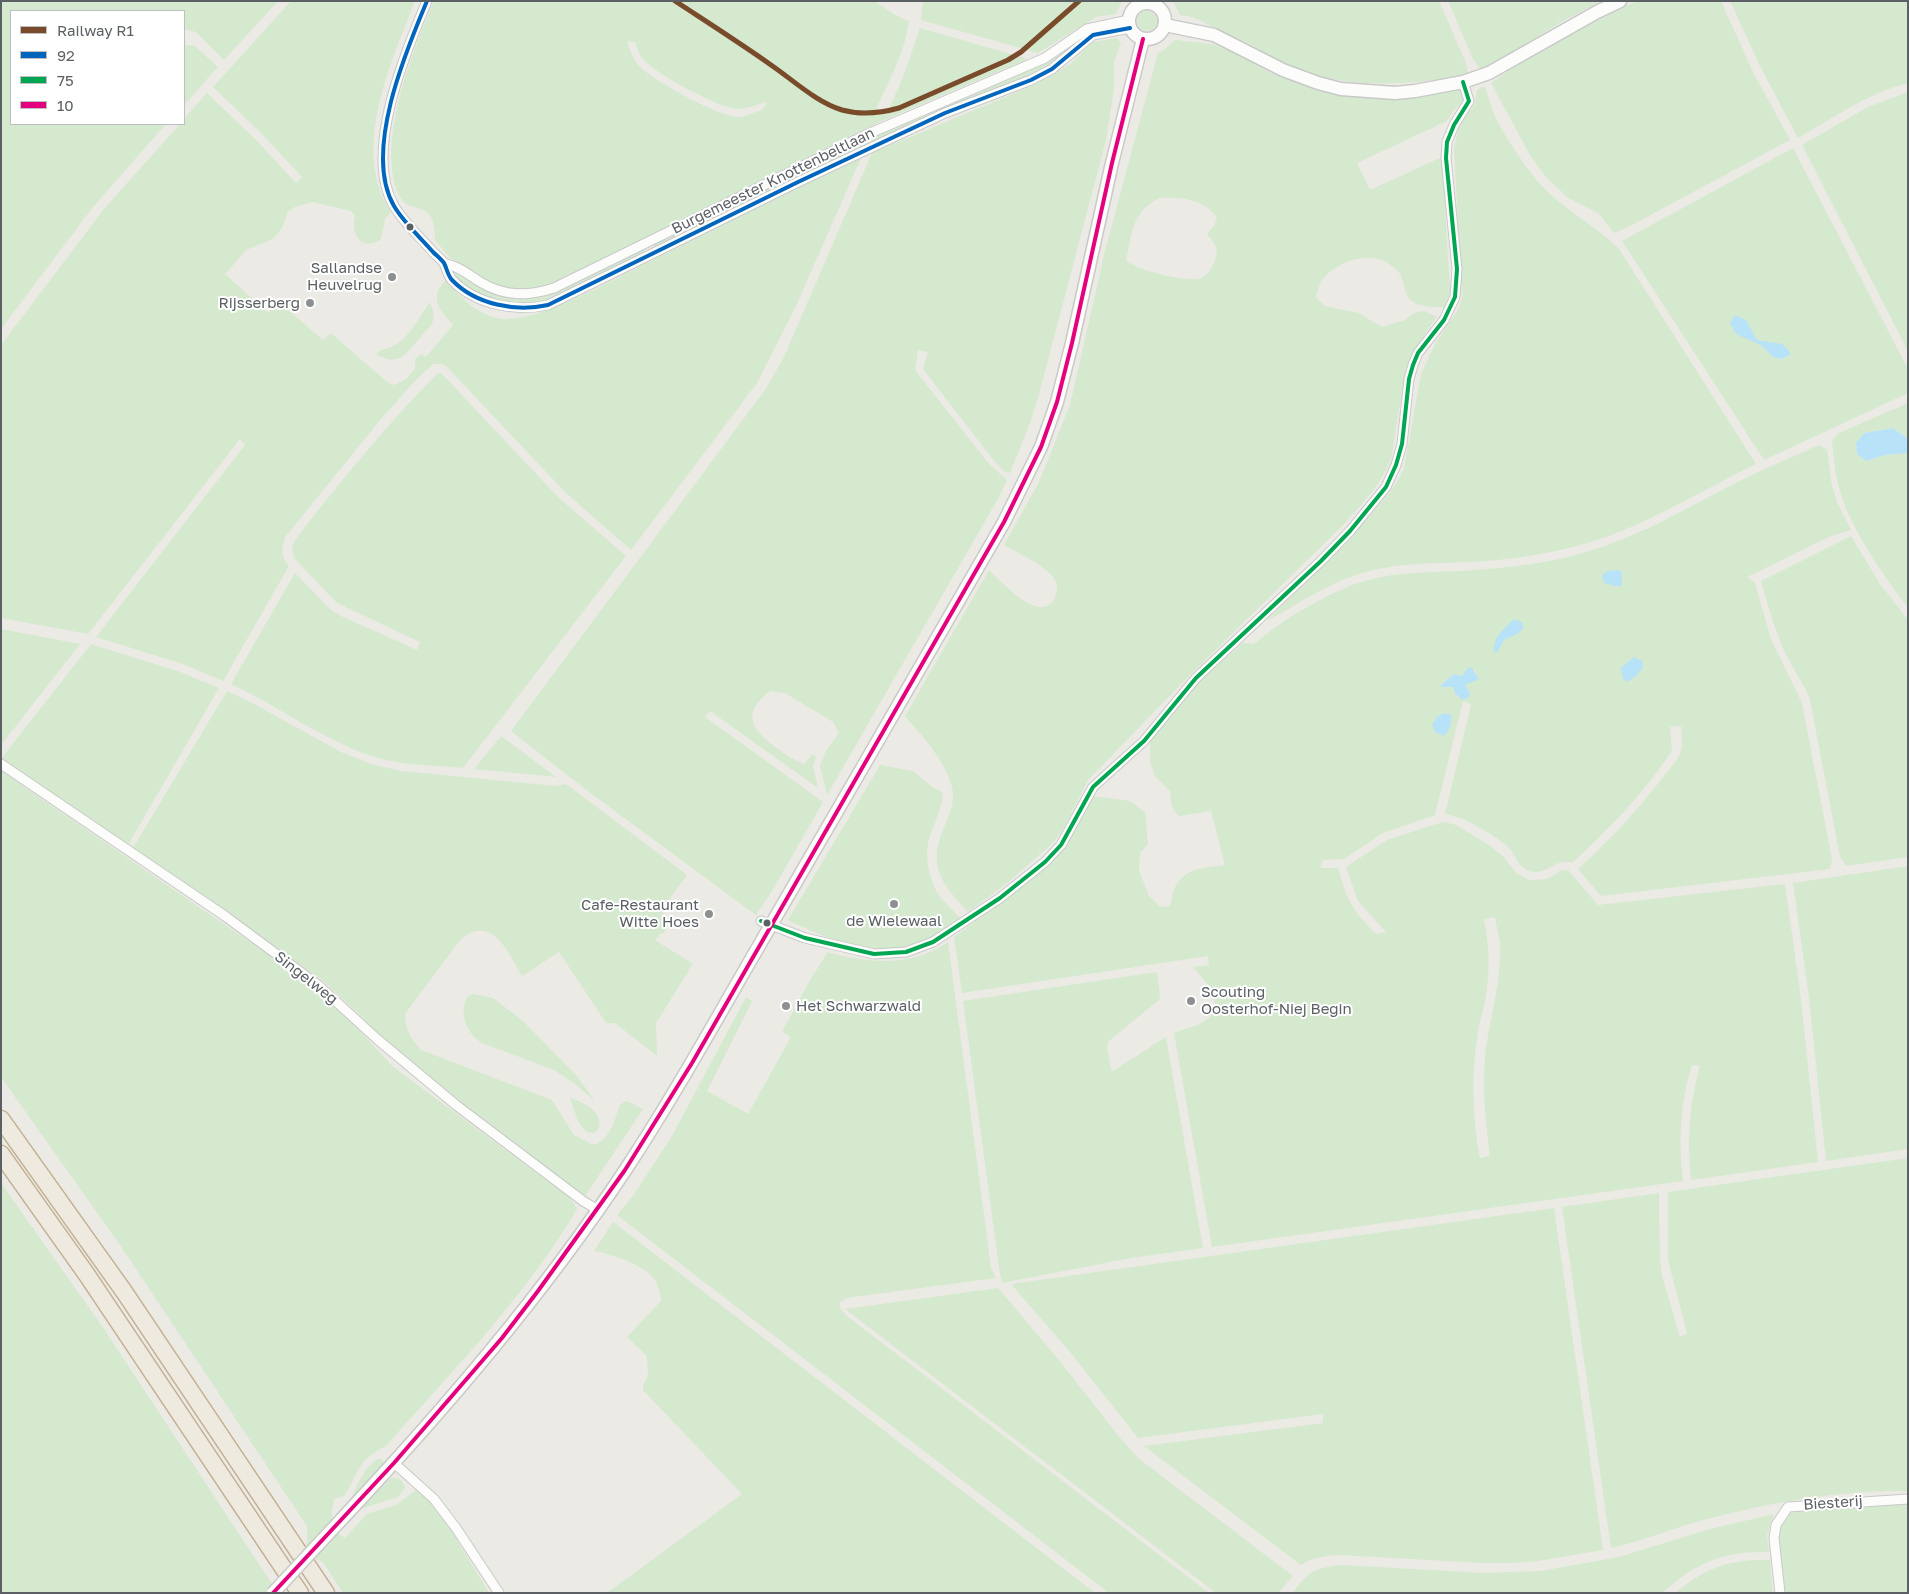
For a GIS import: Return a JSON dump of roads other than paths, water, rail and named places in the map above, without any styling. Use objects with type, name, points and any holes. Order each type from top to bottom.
[{"type":"highway","points":[[1,1119],[125,1293],[326,1593]]},
{"type":"highway","points":[[1,1154],[87,1275],[300,1593]]},
{"type":"main road","points":[[1166,25],[1214,35],[1283,70],[1318,84],[1341,89],[1395,93],[1463,82],[1480,77],[1500,68],[1590,16],[1620,1]]},
{"type":"main road","points":[[1152,2],[1161,9],[1166,25],[1161,34],[1148,40],[1138,37],[1129,24],[1135,8],[1140,4],[1152,2]]},
{"type":"main road","points":[[273,1593],[394,1464],[502,1338],[626,1170],[677,1088],[766,923],[1004,522],[1041,447],[1057,402],[1112,163],[1143,39]]},
{"type":"street","name":"Burgemeester Knottenbeltlaan","points":[[427,1],[398,78],[388,115],[382,153],[385,180],[394,205],[444,263],[451,280],[472,294],[501,306],[526,308],[548,305],[786,188],[945,114],[1031,80],[1052,68],[1093,36],[1129,24]]},
{"type":"street","name":"Burgemeester Knottenbeltlaan","points":[[444,263],[460,268],[501,292],[522,295],[554,288],[868,134],[1045,58],[1087,28],[1129,24]]},
{"type":"street","points":[[766,923],[805,938],[859,952],[874,954],[906,952],[933,942],[1000,898],[1054,853],[1073,826],[1084,801],[1093,787],[1144,741],[1196,678],[1321,561],[1350,531],[1386,487],[1396,465],[1402,444],[1409,378],[1413,365],[1418,353],[1444,320],[1455,297],[1457,269],[1446,158],[1447,142],[1454,125],[1469,101],[1469,95],[1463,82]]},
{"type":"street","points":[[646,243],[651,255]]},
{"type":"street","name":"Singelweg","points":[[1,764],[217,910],[318,985],[377,1039],[456,1105],[583,1201],[598,1210]]},
{"type":"street","points":[[394,1464],[434,1499],[456,1528],[499,1593]]},
{"type":"street","name":"Biesterij","points":[[1780,1593],[1774,1538],[1776,1525],[1788,1506],[1908,1499]]},
{"type":"water","points":[[1735,315],[1746,320],[1757,340],[1782,344],[1790,352],[1790,355],[1782,359],[1773,357],[1761,345],[1736,334],[1730,323]]},
{"type":"water","points":[[1893,428],[1908,439],[1908,453],[1885,455],[1866,461],[1857,454],[1856,443],[1864,433]]},
{"type":"water","points":[[1619,570],[1622,572],[1622,586],[1605,583],[1602,578],[1603,574],[1608,571]]},
{"type":"water","points":[[1513,620],[1523,623],[1523,629],[1504,640],[1497,653],[1494,651],[1495,642]]},
{"type":"water","points":[[1634,657],[1642,661],[1643,667],[1636,676],[1627,682],[1623,679],[1621,668]]},
{"type":"water","points":[[1471,667],[1479,679],[1465,685],[1470,693],[1468,698],[1462,700],[1455,693],[1453,687],[1441,687],[1454,674],[1462,676]]},
{"type":"water","points":[[1444,713],[1451,715],[1451,718],[1450,727],[1444,736],[1435,732],[1432,725],[1437,717]]},
{"type":"rail line","name":"R1","points":[[675,1],[823,102],[849,112],[863,113],[899,108],[1008,60],[1021,52],[1079,1]]},
{"type":"place","name":"Sallandse Heuvelrug","points":[[392,277]]},
{"type":"place","name":"Rijsserberg","points":[[310,303]]},
{"type":"place","name":"de Wielewaal","points":[[894,904]]},
{"type":"place","name":"Cafe-Restaurant Witte Hoes","points":[[709,914]]},
{"type":"place","name":"Scouting Oosterhof-Niej Begin","points":[[1191,1001]]},
{"type":"place","name":"Het Schwarzwald","points":[[786,1006]]}]
